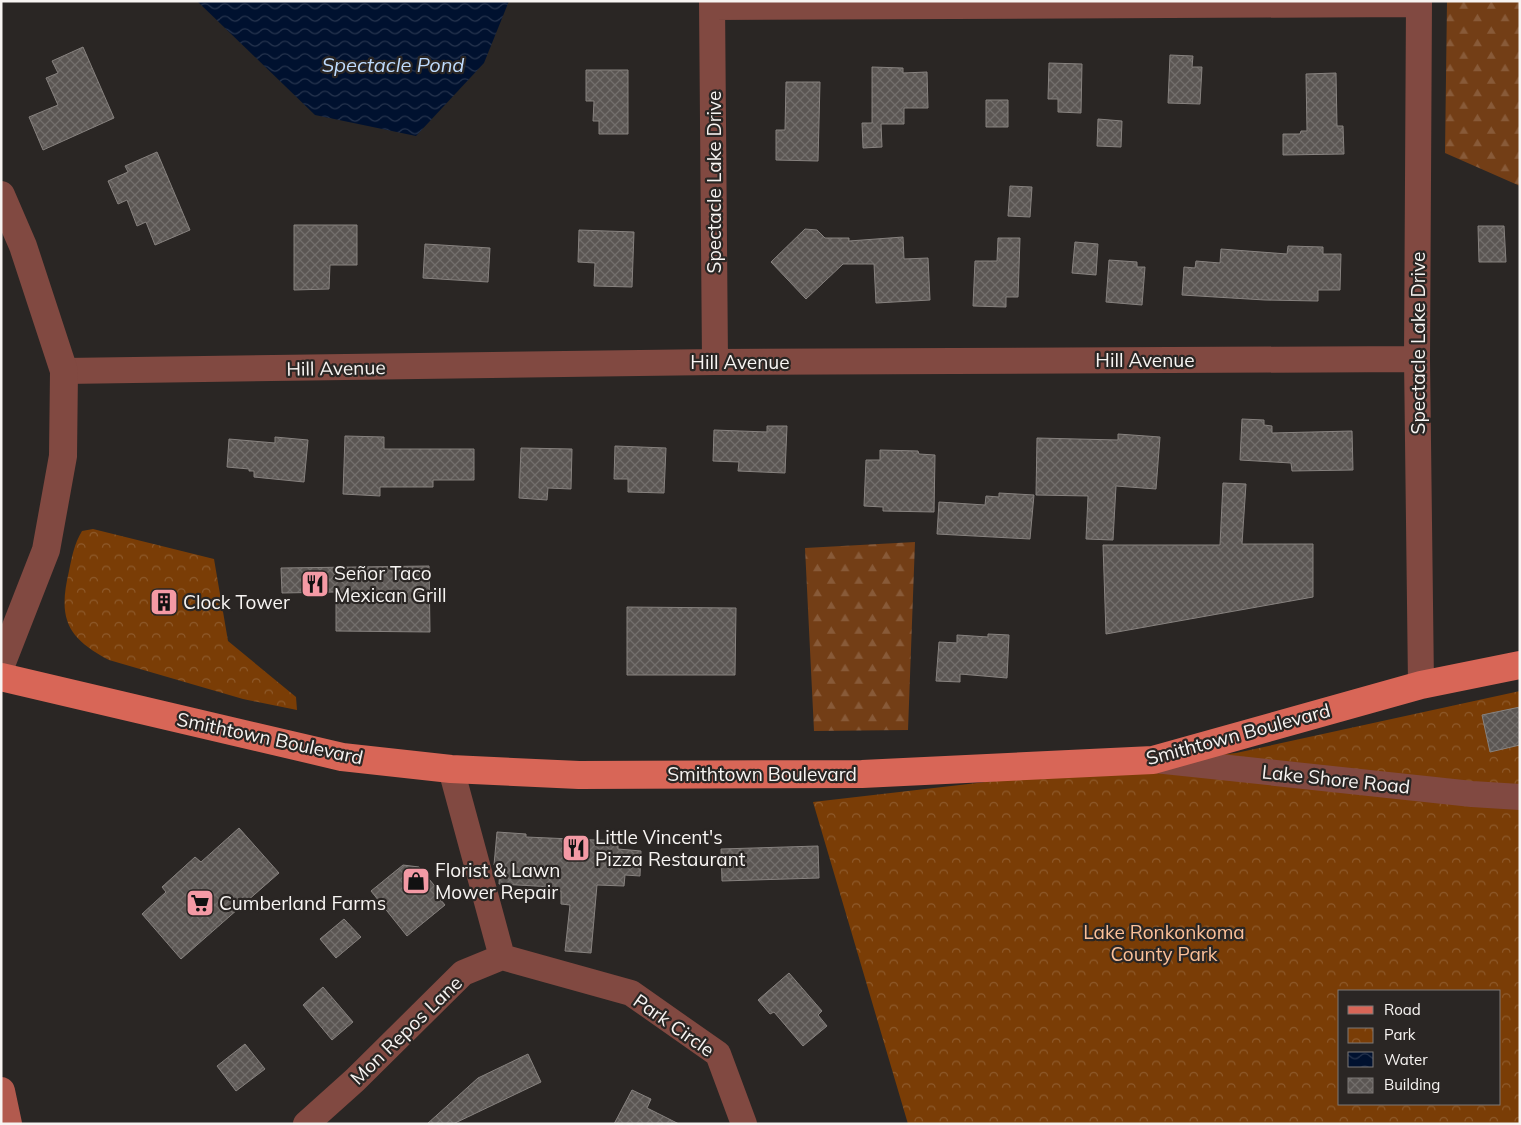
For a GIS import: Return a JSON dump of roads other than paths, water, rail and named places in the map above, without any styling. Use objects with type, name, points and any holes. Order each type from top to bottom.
[{"type":"main road","name":"Smithtown Boulevard","points":[[1,676],[342,757],[451,769],[578,775],[862,774],[1153,760],[1421,685],[1520,665]]},
{"type":"main road","points":[[1,1091],[8,1124]]},
{"type":"street","points":[[712,4],[1419,2]]},
{"type":"street","name":"Spectacle Lake Drive","points":[[1419,2],[1417,359],[1421,685]]},
{"type":"street","name":"Spectacle Lake Drive","points":[[712,4],[715,362]]},
{"type":"street","points":[[1,195],[23,246],[64,371],[63,456],[46,550],[1,665]]},
{"type":"street","name":"Hill Avenue","points":[[64,371],[715,362],[1417,359]]},
{"type":"street","name":"Lake Shore Road","points":[[1153,760],[1472,794],[1520,797]]},
{"type":"street","points":[[451,769],[502,957]]},
{"type":"street","name":"Mon Repos Lane","points":[[306,1124],[355,1080],[464,973],[502,957]]},
{"type":"street","name":"Park Circle","points":[[502,957],[631,993],[718,1054],[744,1124]]},
{"type":"water","name":"Spectacle Pond","points":[[197,1],[509,1],[484,63],[416,136],[315,115]]},
{"type":"place","name":"Señor Taco Mexican Grill","points":[[315,584]]},
{"type":"place","name":"Clock Tower","points":[[164,602]]},
{"type":"place","name":"Little Vincent's Pizza Restaurant","points":[[576,848]]},
{"type":"place","name":"Florist & Lawn Mower Repair","points":[[416,881]]},
{"type":"place","name":"Cumberland Farms","points":[[200,903]]},
{"type":"park label","name":"Lake Ronkonkoma County Park","points":[[1164,943]]}]
